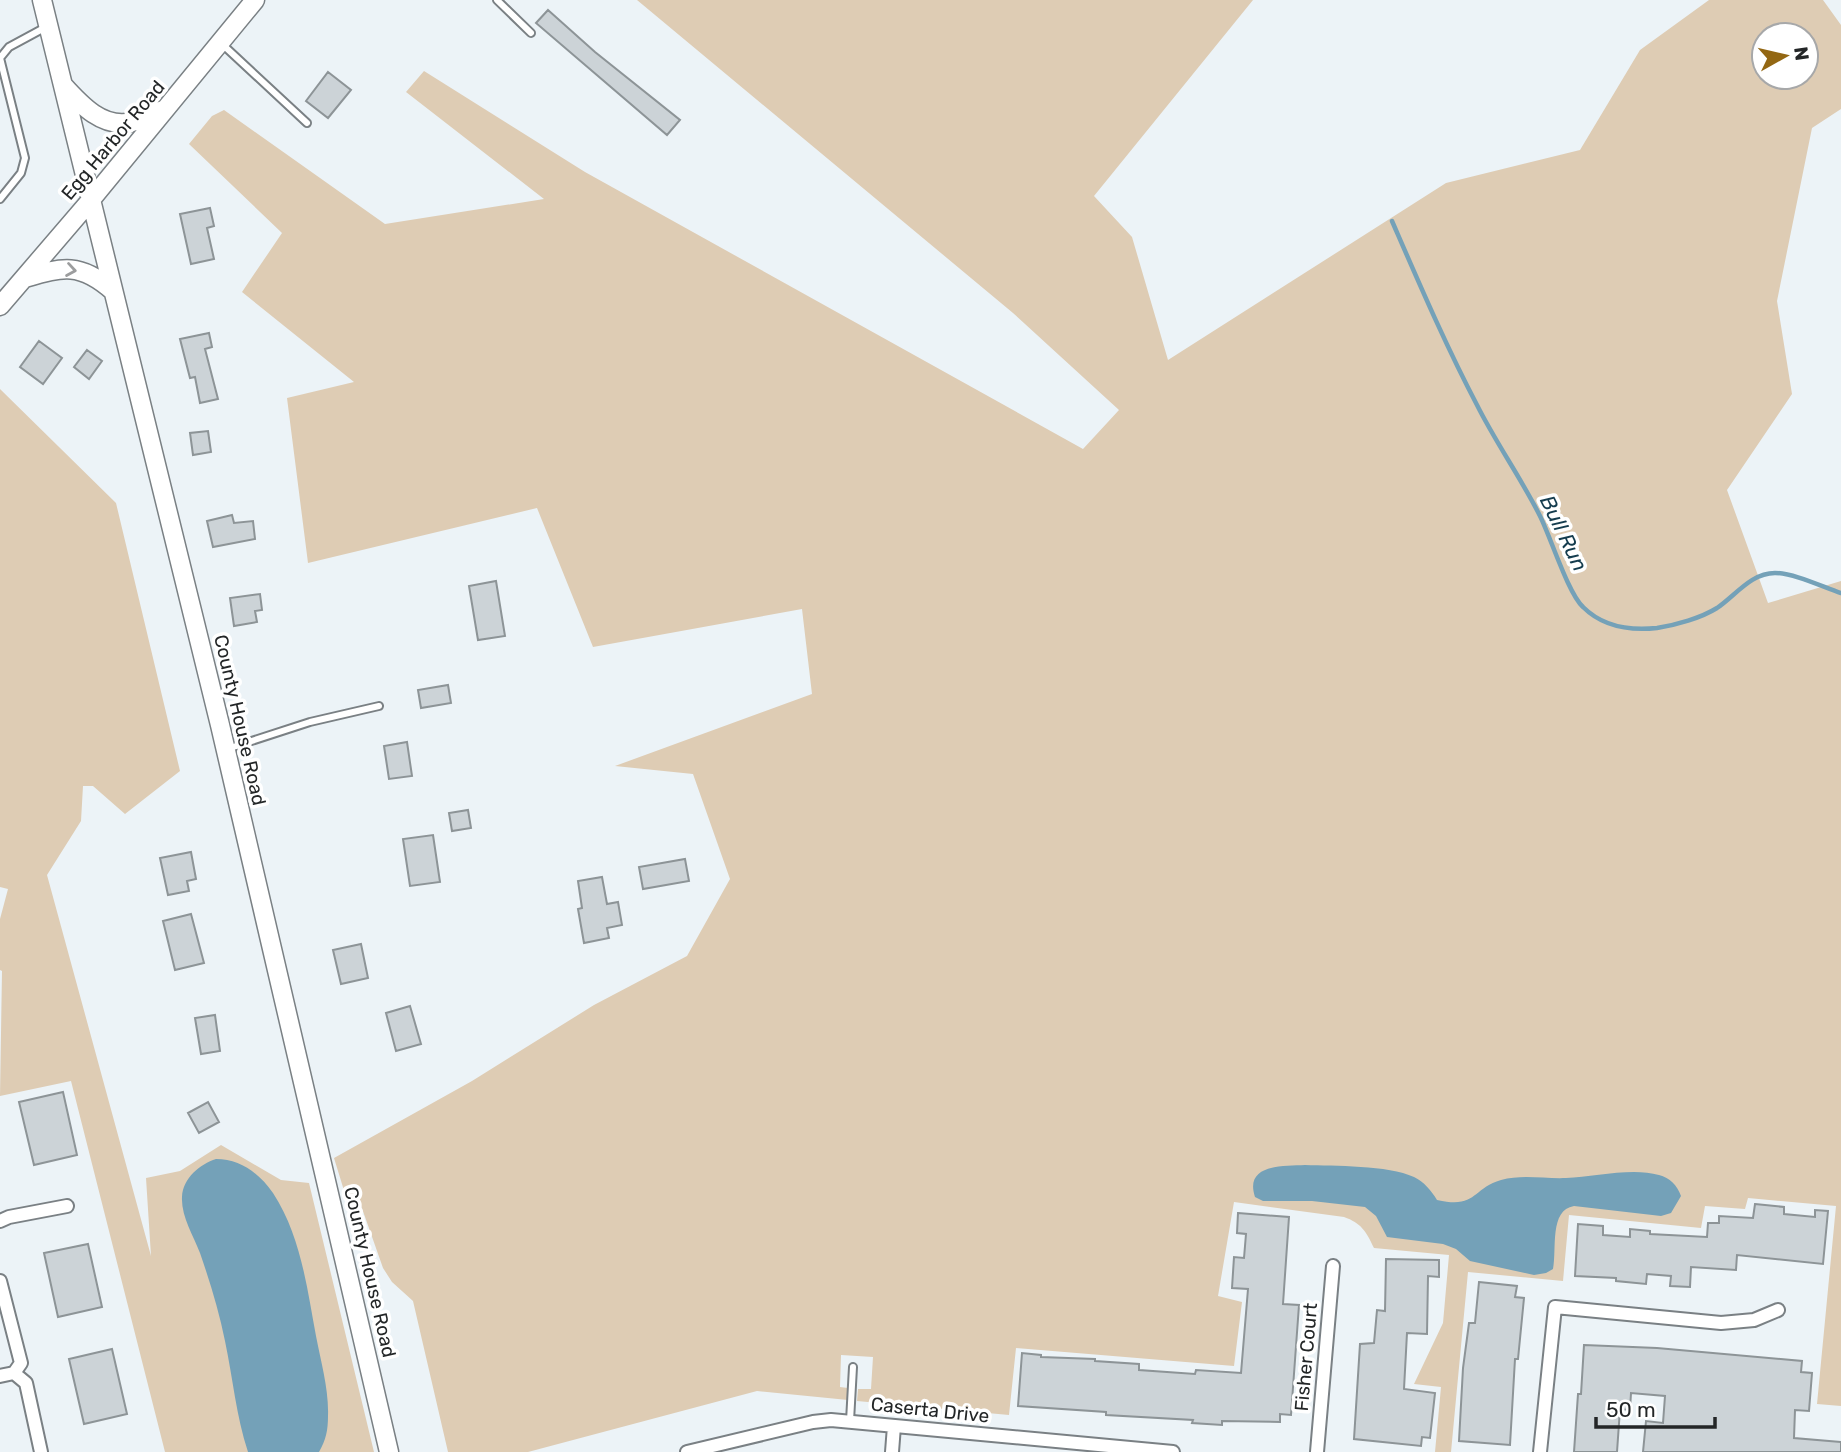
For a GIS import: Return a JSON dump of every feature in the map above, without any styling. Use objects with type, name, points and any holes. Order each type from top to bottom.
[{"type":"street","name":"County House Road","points":[[42,0],[307,1091],[389,1452]]},
{"type":"street","name":"Egg Harbor Road","points":[[0,306],[256,0]]},
{"type":"street","points":[[62,83],[82,106],[111,121],[130,122],[166,108]]},
{"type":"street","points":[[25,278],[60,268],[91,275],[113,291]]},
{"type":"street","points":[[0,1221],[67,1206]]},
{"type":"street","name":"Fisher Court","points":[[1317,1452],[1334,1266]]},
{"type":"street","points":[[0,1281],[21,1363],[14,1373],[0,1376]]},
{"type":"street","points":[[1540,1452],[1555,1307],[1721,1323],[1754,1320],[1778,1310]]},
{"type":"street","points":[[14,1373],[26,1383],[41,1452]]},
{"type":"street","name":"Caserta Drive","points":[[687,1452],[831,1420],[1093,1448],[1173,1452]]},
{"type":"street","points":[[892,1452],[894,1426]]},
{"type":"lane","points":[[497,0],[531,33]]},
{"type":"lane","points":[[0,199],[22,173],[25,158],[0,58],[9,47],[48,26]]},
{"type":"lane","points":[[220,43],[307,123]]},
{"type":"lane","points":[[225,750],[310,722],[379,706]]},
{"type":"lane","points":[[850,1421],[853,1367]]},
{"type":"shaded area","points":[[637,0],[1253,0],[1094,196],[1132,237],[1168,360],[1446,183],[1580,150],[1640,50],[1709,0],[1823,0],[1841,25],[1841,109],[1812,128],[1777,301],[1792,394],[1727,490],[1768,603],[1841,581],[1841,1406],[1817,1404],[1836,1206],[1748,1198],[1745,1209],[1705,1206],[1701,1228],[1569,1215],[1563,1281],[1468,1272],[1451,1452],[1435,1452],[1441,1387],[1414,1384],[1443,1323],[1449,1255],[1374,1248],[1362,1228],[1344,1217],[1234,1202],[1218,1296],[1242,1302],[1234,1366],[1016,1348],[1009,1415],[857,1401],[858,1389],[871,1389],[873,1357],[841,1355],[840,1387],[848,1388],[848,1400],[757,1391],[528,1452],[448,1452],[413,1301],[392,1282],[383,1268],[358,1197],[352,1193],[346,1197],[334,1158],[472,1081],[594,1005],[687,956],[730,879],[693,774],[615,766],[812,694],[802,609],[593,647],[537,508],[308,563],[287,398],[354,382],[242,292],[282,233],[189,144],[212,116],[224,110],[385,224],[544,199],[406,92],[424,71],[585,172],[1083,449],[1119,410],[1013,313]]},
{"type":"shaded area","points":[[0,389],[116,503],[180,771],[125,814],[93,786],[83,786],[81,821],[47,875],[151,1256],[146,1178],[180,1171],[221,1145],[281,1180],[309,1183],[374,1452],[165,1452],[71,1081],[0,1096],[0,919],[8,889],[0,887]]},
{"type":"water","points":[[216,1159],[241,1164],[262,1179],[283,1210],[297,1244],[327,1396],[327,1430],[319,1452],[248,1452],[217,1308],[182,1204],[183,1190],[189,1178],[198,1168]]},
{"type":"water","points":[[1277,1167],[1361,1167],[1403,1173],[1421,1181],[1437,1200],[1450,1202],[1467,1200],[1491,1184],[1509,1178],[1566,1178],[1625,1172],[1663,1176],[1673,1182],[1681,1196],[1671,1213],[1661,1216],[1574,1206],[1566,1209],[1557,1222],[1553,1269],[1534,1275],[1470,1261],[1456,1249],[1443,1244],[1387,1237],[1376,1216],[1365,1207],[1312,1201],[1263,1201],[1255,1197],[1253,1186],[1260,1173]]},
{"type":"building","points":[[548,10],[595,52],[680,120],[667,135],[536,23]]},
{"type":"building","points":[[328,72],[351,90],[328,118],[306,101]]},
{"type":"building","points":[[210,208],[214,226],[207,228],[214,259],[191,264],[180,214]]},
{"type":"building","points":[[209,333],[212,347],[205,349],[218,399],[200,403],[195,377],[190,378],[180,339]]},
{"type":"building","points":[[39,341],[62,358],[43,384],[20,367]]},
{"type":"building","points":[[87,350],[102,361],[89,379],[74,367]]},
{"type":"building","points":[[208,431],[211,452],[193,455],[190,433]]},
{"type":"building","points":[[232,515],[234,523],[253,521],[255,539],[213,547],[207,521]]},
{"type":"building","points":[[496,581],[505,636],[478,640],[469,586]]},
{"type":"building","points":[[260,594],[262,610],[255,611],[257,622],[234,626],[230,598]]},
{"type":"building","points":[[448,685],[451,703],[421,708],[418,690]]},
{"type":"building","points":[[407,742],[412,776],[389,779],[384,746]]},
{"type":"building","points":[[468,810],[471,828],[452,831],[449,813]]},
{"type":"building","points":[[433,835],[440,882],[410,886],[403,839]]},
{"type":"building","points":[[191,852],[196,879],[187,881],[189,891],[168,895],[160,858]]},
{"type":"building","points":[[685,859],[689,881],[643,889],[639,867]]},
{"type":"building","points":[[602,877],[607,904],[618,902],[622,925],[607,928],[609,938],[584,943],[578,909],[582,908],[578,881]]},
{"type":"building","points":[[191,914],[204,963],[175,970],[163,921]]},
{"type":"building","points":[[361,944],[368,978],[341,984],[333,950]]},
{"type":"building","points":[[410,1006],[421,1044],[396,1051],[386,1013]]},
{"type":"building","points":[[215,1015],[220,1051],[201,1054],[195,1018]]},
{"type":"building","points":[[63,1092],[77,1155],[34,1165],[19,1102]]},
{"type":"building","points":[[208,1102],[219,1122],[199,1133],[188,1113]]},
{"type":"building","points":[[1755,1204],[1784,1207],[1784,1214],[1815,1217],[1815,1210],[1828,1211],[1823,1264],[1737,1255],[1736,1270],[1691,1267],[1690,1287],[1670,1286],[1671,1276],[1647,1274],[1646,1284],[1616,1281],[1616,1278],[1575,1276],[1578,1224],[1603,1226],[1603,1235],[1630,1237],[1630,1229],[1650,1231],[1650,1234],[1707,1237],[1708,1223],[1719,1223],[1719,1216],[1753,1218]]},
{"type":"building","points":[[1238,1213],[1289,1217],[1283,1304],[1299,1305],[1291,1415],[1280,1414],[1280,1422],[1222,1421],[1222,1425],[1192,1423],[1193,1420],[1018,1406],[1022,1353],[1041,1357],[1139,1364],[1139,1370],[1195,1374],[1196,1370],[1241,1373],[1248,1289],[1232,1288],[1234,1257],[1244,1258],[1246,1234],[1237,1233]]},
{"type":"building","points":[[88,1244],[102,1307],[58,1317],[44,1253]]},
{"type":"building","points":[[1386,1259],[1439,1260],[1439,1277],[1428,1276],[1427,1334],[1407,1333],[1404,1389],[1435,1393],[1430,1438],[1422,1437],[1421,1446],[1354,1439],[1360,1344],[1374,1343],[1377,1310],[1385,1311]]},
{"type":"building","points":[[1479,1282],[1517,1286],[1515,1297],[1524,1298],[1518,1359],[1515,1359],[1510,1445],[1459,1441],[1463,1368],[1469,1323],[1475,1323]]},
{"type":"building","points":[[1584,1345],[1657,1348],[1802,1361],[1801,1372],[1812,1373],[1809,1411],[1795,1410],[1794,1438],[1841,1442],[1841,1452],[1643,1452],[1646,1421],[1663,1423],[1665,1396],[1631,1393],[1630,1410],[1620,1409],[1617,1452],[1574,1452]]},
{"type":"building","points":[[112,1349],[127,1414],[84,1424],[69,1359]]},
{"type":"waterway","name":"Bull Run","points":[[1392,221],[1484,419],[1540,516],[1577,600],[1591,614],[1608,623],[1627,628],[1647,629],[1672,625],[1711,612],[1751,581],[1775,573],[1799,578],[1841,593]]}]
